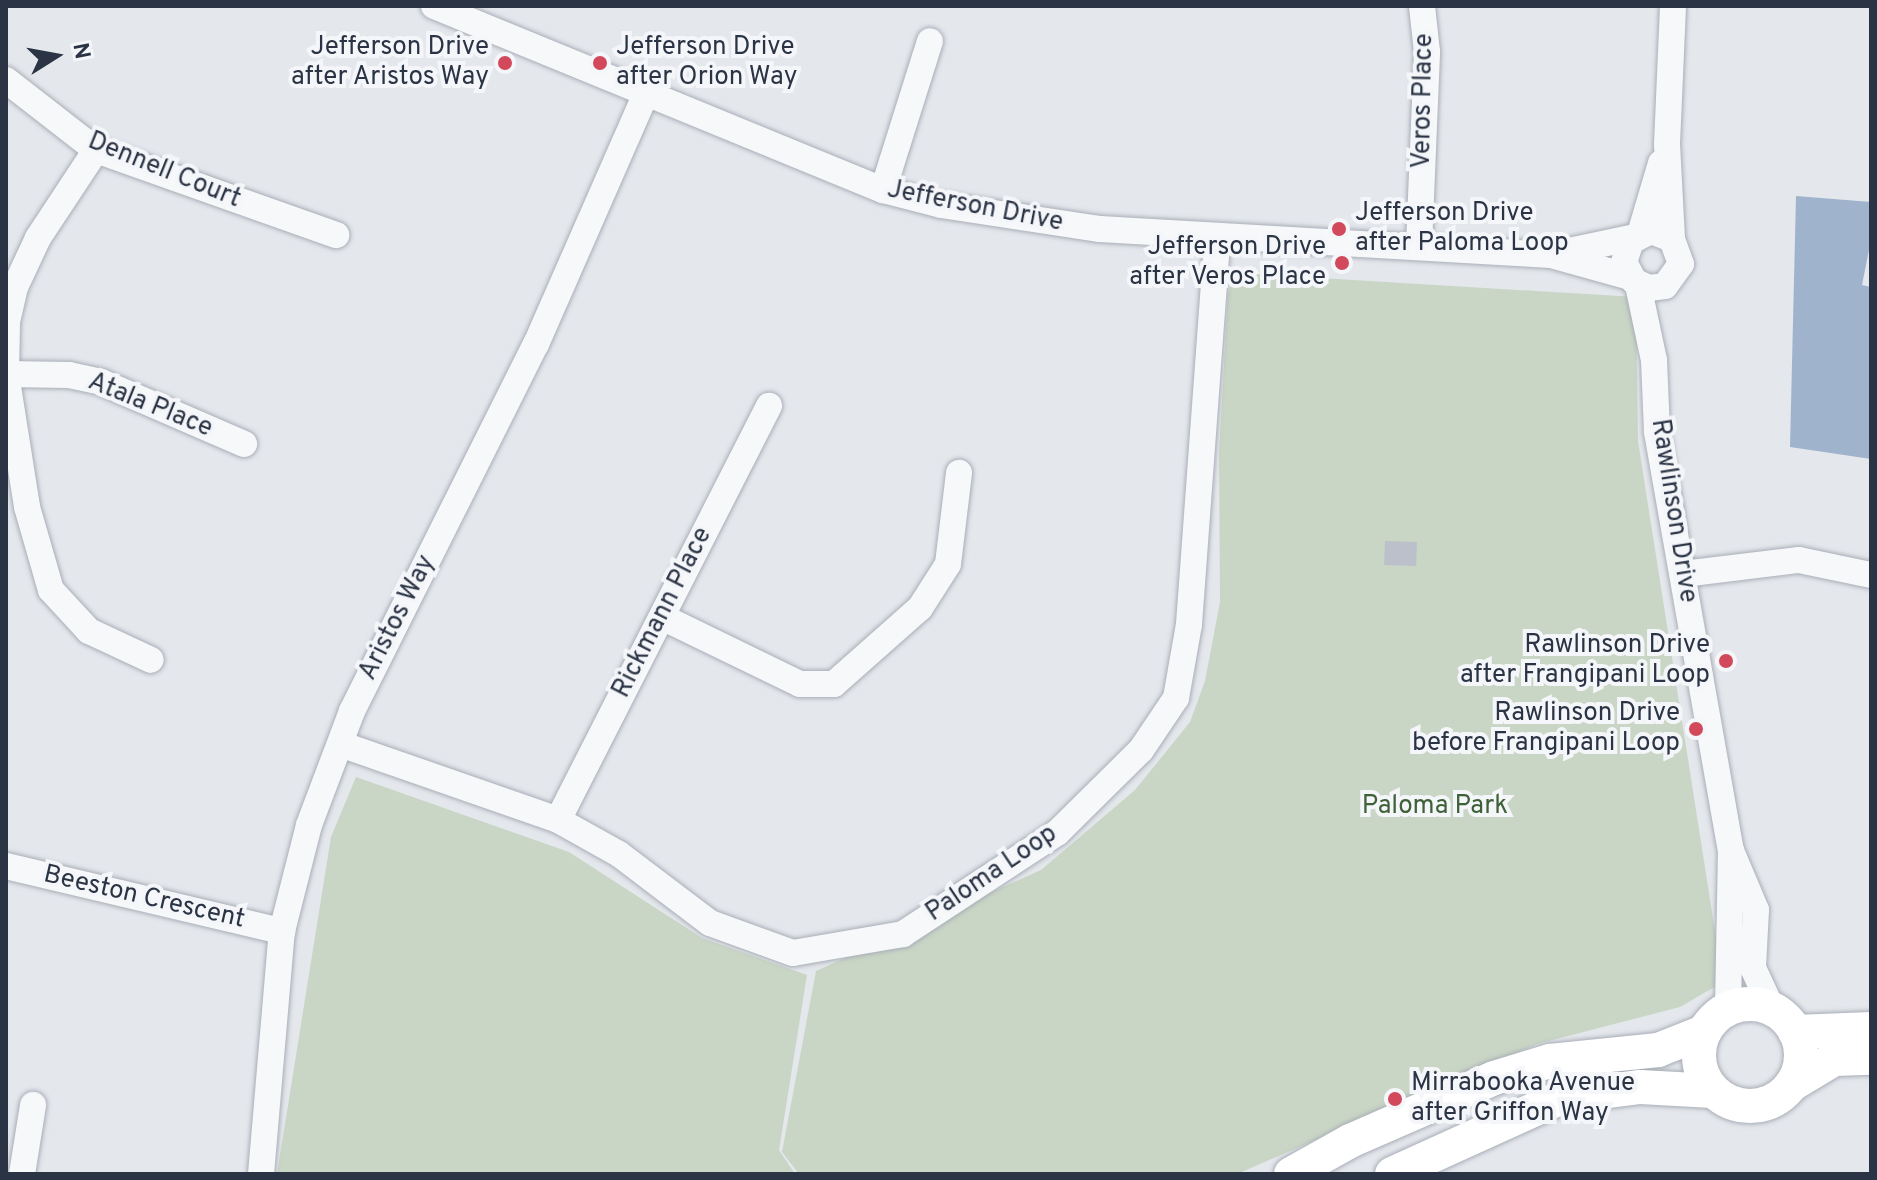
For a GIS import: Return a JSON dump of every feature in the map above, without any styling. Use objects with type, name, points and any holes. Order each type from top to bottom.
[{"type":"main road","points":[[1291,1174],[1350,1141],[1490,1079],[1550,1061],[1658,1050],[1716,1020],[1757,1005],[1783,1021],[1871,1029]]},
{"type":"main road","points":[[1713,1091],[1699,1063],[1716,1020]]},
{"type":"main road","points":[[1783,1021],[1800,1059],[1791,1085]]},
{"type":"main road","points":[[1392,1174],[1562,1097],[1640,1087],[1713,1091],[1750,1106],[1772,1100],[1834,1059],[1871,1058]]},
{"type":"street","name":"Jefferson Drive","points":[[434,6],[883,190],[1027,220],[1217,239],[1419,245],[1551,255],[1634,281]]},
{"type":"street","name":"Veros Place","points":[[1419,245],[1427,52],[1422,6]]},
{"type":"street","name":"Rawlinson Drive","points":[[1654,360],[1670,283],[1681,264],[1672,239],[1667,144],[1673,6]]},
{"type":"street","points":[[883,190],[930,41]]},
{"type":"street","name":"Dennell Court","points":[[6,80],[96,150],[336,235]]},
{"type":"street","name":"Aristos Way","points":[[261,1174],[282,931],[309,825],[343,745],[352,711],[536,344],[646,94]]},
{"type":"street","name":"Rawlinson Drive","points":[[1667,144],[1637,236],[1624,256],[1634,281],[1654,360],[1657,432],[1731,850],[1756,910],[1753,968],[1783,1021]]},
{"type":"street","points":[[96,150],[38,238],[15,287],[7,323],[6,374],[27,507],[51,590],[89,631],[151,660]]},
{"type":"street","points":[[1637,236],[1657,231],[1672,239]]},
{"type":"street","name":"Jefferson Drive","points":[[1551,255],[1637,236]]},
{"type":"street","name":"Paloma Loop","points":[[343,745],[558,820],[619,854],[710,923],[793,953],[903,934],[1057,833],[1141,750],[1176,698],[1189,624],[1217,239]]},
{"type":"street","points":[[1634,281],[1654,288],[1670,283]]},
{"type":"street","name":"Atala Place","points":[[6,374],[53,373],[101,382],[244,444]]},
{"type":"street","name":"Rickmann Place","points":[[558,820],[769,406]]},
{"type":"street","points":[[662,617],[800,684],[834,684],[920,608],[948,564],[959,473]]},
{"type":"street","points":[[1683,574],[1799,560],[1871,575]]},
{"type":"street","name":"Rawlinson Drive","points":[[1716,1020],[1731,850]]},
{"type":"street","name":"Beeston Crescent","points":[[6,866],[282,931]]},
{"type":"street","points":[[22,1174],[33,1105]]},
{"type":"street","points":[[6,1171],[15,1174]]},
{"type":"green space","name":"Paloma Park","points":[[1254,274],[1636,297],[1638,441],[1723,982],[1680,1007],[1537,1044],[1237,1174],[799,1174],[782,1152],[816,971],[1041,870],[1135,790],[1190,722],[1205,681],[1220,602],[1219,453],[1228,293],[1231,285]]},
{"type":"green space","points":[[356,777],[569,852],[702,938],[807,975],[779,1150],[795,1174],[277,1174],[331,837]]},
{"type":"water","points":[[1796,196],[1871,202],[1871,240],[1862,285],[1871,287],[1871,459],[1790,447]]},
{"type":"building","points":[[1385,541],[1417,542],[1416,566],[1384,565]]},
{"type":"place","name":"Jefferson Drive after Aristos Way","points":[[505,63]]},
{"type":"place","name":"Jefferson Drive after Orion Way","points":[[600,63]]},
{"type":"place","name":"Jefferson Drive after Paloma Loop","points":[[1339,229]]},
{"type":"place","name":"Jefferson Drive after Veros Place","points":[[1342,263]]},
{"type":"place","name":"Rawlinson Drive after Frangipani Loop","points":[[1726,661]]},
{"type":"place","name":"Rawlinson Drive before Frangipani Loop","points":[[1696,729]]},
{"type":"place","name":"Mirrabooka Avenue after Griffon Way","points":[[1395,1099]]}]
